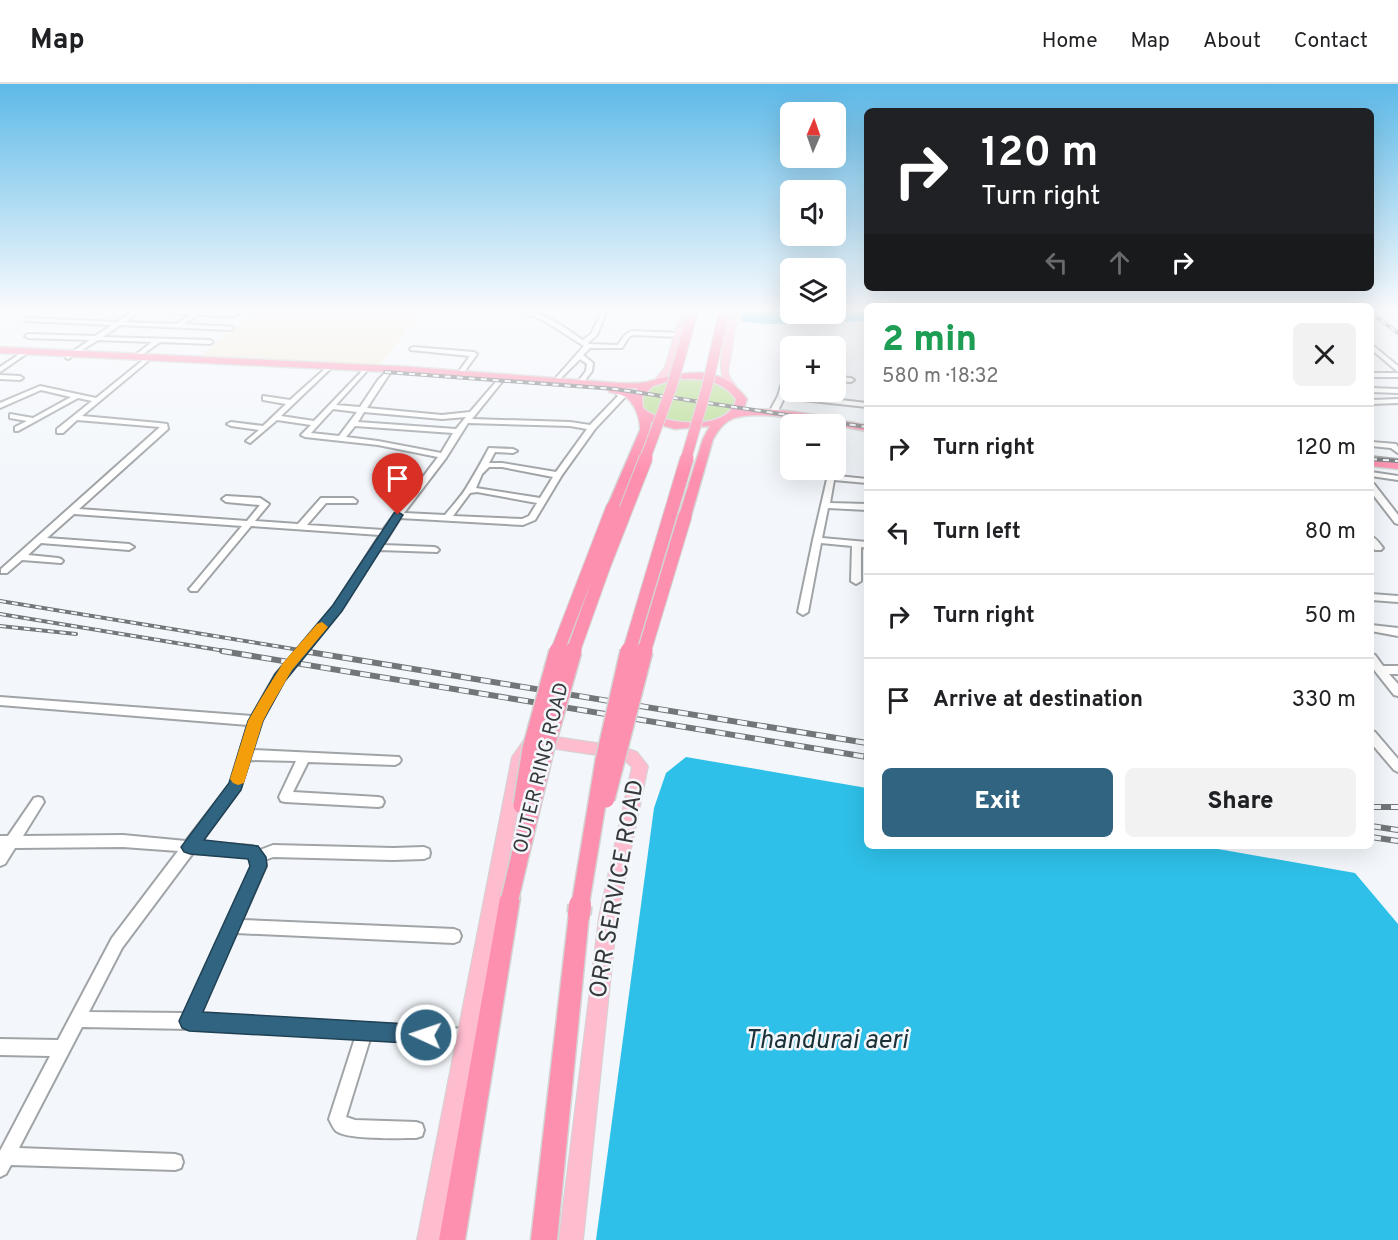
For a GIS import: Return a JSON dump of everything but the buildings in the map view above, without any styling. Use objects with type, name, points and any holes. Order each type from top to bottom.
[{"type":"highway","points":[[270,366],[618,386],[653,383],[676,376],[699,376],[714,379],[762,406],[864,423]]},
{"type":"highway","points":[[289,366],[460,374],[618,390],[628,394],[651,419],[675,426],[704,426],[743,413],[765,412],[864,428]]},
{"type":"highway","name":"OUTER RING ROAD","points":[[452,1240],[518,865],[543,752],[594,591],[678,366]]},
{"type":"highway","points":[[544,1240],[581,900],[609,728],[639,612],[713,366]]},
{"type":"highway","points":[[518,865],[527,765],[558,649],[645,430],[646,421],[638,406],[640,392],[653,383]]},
{"type":"highway","points":[[581,900],[641,662],[708,439],[714,428],[741,404],[736,390]]},
{"type":"highway","points":[[1374,460],[1398,464]]},
{"type":"highway","points":[[1374,469],[1398,472]]},
{"type":"main road","points":[[653,383],[666,373],[666,366]]},
{"type":"main road","points":[[725,366],[724,375],[736,390]]},
{"type":"main road","name":"ORR SERVICE ROAD","points":[[429,1240],[523,750],[529,744],[543,741],[632,756],[639,765],[606,927],[572,1240]]},
{"type":"street","points":[[60,431],[98,400],[134,366]]},
{"type":"street","points":[[460,374],[466,366]]},
{"type":"street","points":[[556,381],[569,366]]},
{"type":"street","points":[[580,383],[589,371],[590,366]]},
{"type":"street","points":[[250,441],[327,369]]},
{"type":"street","points":[[363,372],[305,435],[378,443],[443,456]]},
{"type":"street","points":[[341,440],[355,424],[374,389],[387,373]]},
{"type":"street","points":[[1374,375],[1398,375]]},
{"type":"street","points":[[0,377],[20,378]]},
{"type":"street","points":[[175,1162],[2,1163],[117,943],[236,785],[247,755],[255,721],[280,677],[334,613],[398,515],[443,456],[458,431],[501,379]]},
{"type":"street","points":[[846,380],[851,380]]},
{"type":"street","points":[[0,406],[40,388],[98,400]]},
{"type":"street","points":[[398,515],[523,522],[532,518],[558,475],[592,428],[622,396],[618,390]]},
{"type":"street","points":[[1374,390],[1398,391]]},
{"type":"street","points":[[18,429],[77,396]]},
{"type":"street","points":[[266,398],[293,403]]},
{"type":"street","points":[[775,409],[780,400]]},
{"type":"street","points":[[1374,402],[1398,401]]},
{"type":"street","points":[[839,402],[864,405]]},
{"type":"street","points":[[331,407],[361,412],[470,417],[570,424],[592,428]]},
{"type":"street","points":[[13,416],[34,420]]},
{"type":"street","points":[[4,571],[164,429],[164,426],[159,425],[75,418]]},
{"type":"street","points":[[277,418],[316,423]]},
{"type":"street","points":[[231,424],[265,428]]},
{"type":"street","points":[[355,424],[458,431]]},
{"type":"street","points":[[1374,444],[1393,446],[1398,451]]},
{"type":"street","points":[[470,491],[492,450],[513,451]]},
{"type":"street","points":[[483,467],[502,465],[558,475]]},
{"type":"street","points":[[1374,474],[1398,478]]},
{"type":"street","points":[[803,612],[831,477],[864,481]]},
{"type":"street","points":[[1374,490],[1398,521]]},
{"type":"street","points":[[447,518],[465,493],[470,491],[543,501]]},
{"type":"street","points":[[194,589],[265,502],[226,499]]},
{"type":"street","points":[[300,527],[324,501],[352,501]]},
{"type":"street","points":[[1384,503],[1398,505]]},
{"type":"street","points":[[825,504],[864,507]]},
{"type":"street","points":[[73,511],[386,533]]},
{"type":"street","points":[[40,540],[129,546]]},
{"type":"street","points":[[817,540],[862,544],[856,581]]},
{"type":"street","points":[[1374,544],[1377,548]]},
{"type":"street","points":[[377,547],[434,550]]},
{"type":"street","points":[[20,557],[58,561]]},
{"type":"street","points":[[1374,597],[1398,599]]},
{"type":"street","points":[[1374,628],[1398,632]]},
{"type":"street","points":[[1374,662],[1398,692]]},
{"type":"street","points":[[1380,670],[1398,670]]},
{"type":"street","points":[[0,701],[255,721]]},
{"type":"street","points":[[1374,739],[1398,767]]},
{"type":"street","points":[[247,755],[395,760]]},
{"type":"street","points":[[304,757],[285,797],[378,802]]},
{"type":"street","points":[[0,860],[6,842],[38,802]]},
{"type":"street","points":[[6,842],[123,841],[252,852],[258,857],[259,866],[189,1021]]},
{"type":"street","points":[[258,857],[273,851],[424,853]]},
{"type":"street","points":[[232,926],[454,936]]},
{"type":"street","points":[[78,1019],[189,1021],[467,1037]]},
{"type":"street","points":[[364,1031],[337,1119],[343,1126],[355,1128],[416,1130]]},
{"type":"street","points":[[0,1047],[62,1048]]},
{"type":"green space","points":[[689,377],[713,380],[736,395],[737,402],[729,413],[721,418],[700,423],[663,419],[653,416],[641,407],[641,398],[652,386],[664,381]]},
{"type":"water","name":"Thandurai aeri","points":[[686,757],[864,787],[864,849],[1218,849],[1355,873],[1398,924],[1398,1240],[596,1240],[654,808],[666,773]]},
{"type":"railway","points":[[385,372],[615,389],[864,427]]},
{"type":"railway","points":[[1374,459],[1398,461]]},
{"type":"railway","points":[[0,601],[312,652]]},
{"type":"railway","points":[[0,614],[231,652]]},
{"type":"railway","points":[[0,626],[76,634]]},
{"type":"railway","points":[[222,651],[864,757]]},
{"type":"railway","points":[[303,651],[864,743]]},
{"type":"railway","points":[[1374,807],[1398,807]]},
{"type":"railway","points":[[1374,826],[1398,830]]},
{"type":"railway","points":[[1374,837],[1398,841]]},
{"type":"slow traffic","points":[[238,779],[247,755],[255,721],[287,667],[322,627]]},
{"type":"route","points":[[398,515],[338,608],[280,677],[255,721],[247,755],[236,785],[190,847],[252,852],[258,857],[259,866],[189,1021],[426,1035]]}]
